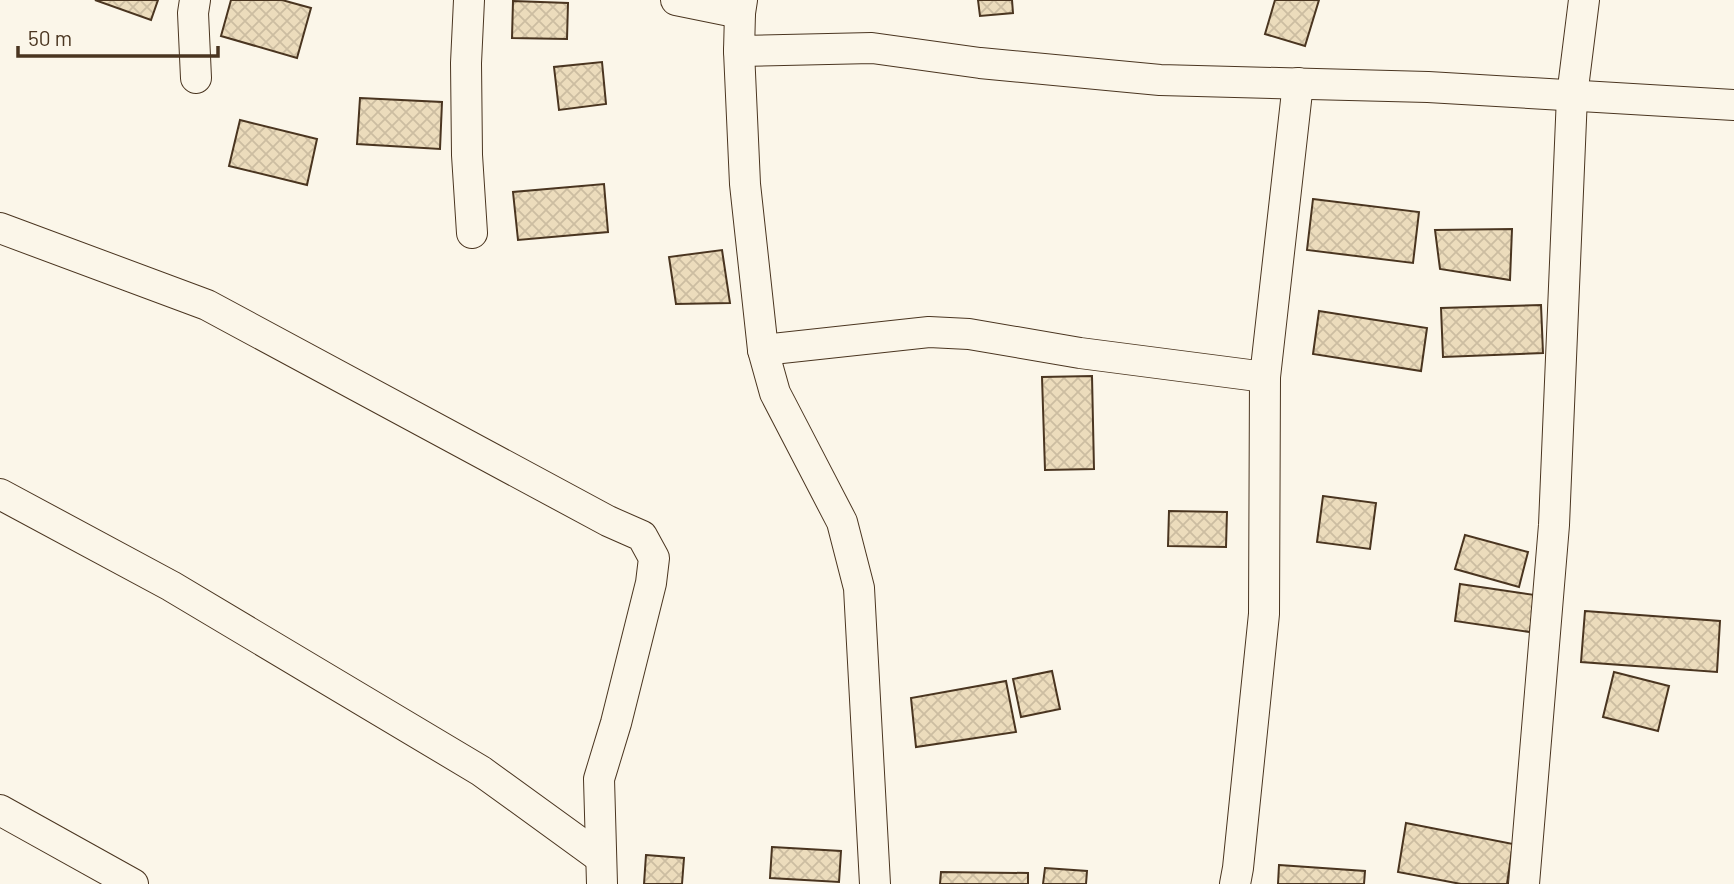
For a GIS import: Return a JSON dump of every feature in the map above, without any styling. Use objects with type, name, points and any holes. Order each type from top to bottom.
[{"type":"street","points":[[195,0],[192,13],[196,78]]},
{"type":"street","points":[[469,0],[466,89],[472,233]]},
{"type":"street","points":[[676,0],[741,6],[739,51],[745,184],[763,350],[775,393],[842,522],[859,588],[875,884]]},
{"type":"street","points":[[1524,884],[1554,524],[1572,96],[1584,0]]},
{"type":"street","points":[[739,51],[872,48],[980,63],[1160,80],[1428,87],[1734,105]]},
{"type":"street","points":[[1234,884],[1238,868],[1265,614],[1265,377],[1298,83]]},
{"type":"street","points":[[0,228],[207,305],[596,514],[642,536],[654,558],[616,723],[599,779],[601,871]]},
{"type":"street","points":[[763,350],[929,332],[969,334],[1080,354],[1265,377]]},
{"type":"street","points":[[0,494],[171,586],[481,771],[601,871]]},
{"type":"street","points":[[0,810],[133,884]]},
{"type":"building","points":[[95,0],[158,0],[151,20]]},
{"type":"building","points":[[231,0],[282,0],[311,8],[297,58],[221,36]]},
{"type":"building","points":[[978,0],[1012,0],[1013,13],[980,16]]},
{"type":"building","points":[[1275,0],[1319,0],[1305,46],[1265,34]]},
{"type":"building","points":[[513,1],[568,3],[567,39],[512,38]]},
{"type":"building","points":[[602,62],[606,104],[559,110],[554,67]]},
{"type":"building","points":[[360,98],[442,102],[440,149],[357,144]]},
{"type":"building","points":[[240,120],[317,139],[307,185],[229,166]]},
{"type":"building","points":[[604,184],[608,232],[518,240],[513,192]]},
{"type":"building","points":[[1313,199],[1419,212],[1413,263],[1307,250]]},
{"type":"building","points":[[1512,229],[1510,280],[1440,269],[1435,230]]},
{"type":"building","points":[[722,250],[730,303],[676,304],[669,257]]},
{"type":"building","points":[[1541,305],[1543,353],[1443,357],[1441,308]]},
{"type":"building","points":[[1319,311],[1427,328],[1421,371],[1313,354]]},
{"type":"building","points":[[1092,376],[1094,469],[1045,470],[1042,377]]},
{"type":"building","points":[[1323,496],[1376,503],[1370,549],[1317,542]]},
{"type":"building","points":[[1169,511],[1227,512],[1226,547],[1168,546]]},
{"type":"building","points":[[1465,535],[1528,552],[1519,587],[1455,569]]},
{"type":"building","points":[[1460,584],[1535,595],[1530,632],[1455,621]]},
{"type":"building","points":[[1585,611],[1720,621],[1717,672],[1581,662]]},
{"type":"building","points":[[1052,671],[1060,709],[1021,717],[1013,679]]},
{"type":"building","points":[[1614,672],[1669,686],[1658,731],[1603,717]]},
{"type":"building","points":[[1006,681],[1016,732],[916,747],[911,698]]},
{"type":"building","points":[[1406,823],[1513,844],[1507,884],[1461,884],[1398,872]]},
{"type":"building","points":[[772,847],[841,851],[839,882],[770,878]]},
{"type":"building","points":[[646,855],[684,858],[682,884],[644,884]]},
{"type":"building","points":[[1279,865],[1365,871],[1364,884],[1278,884]]},
{"type":"building","points":[[1045,868],[1087,871],[1086,884],[1043,884]]},
{"type":"building","points":[[941,872],[1028,873],[1028,884],[940,884]]}]
